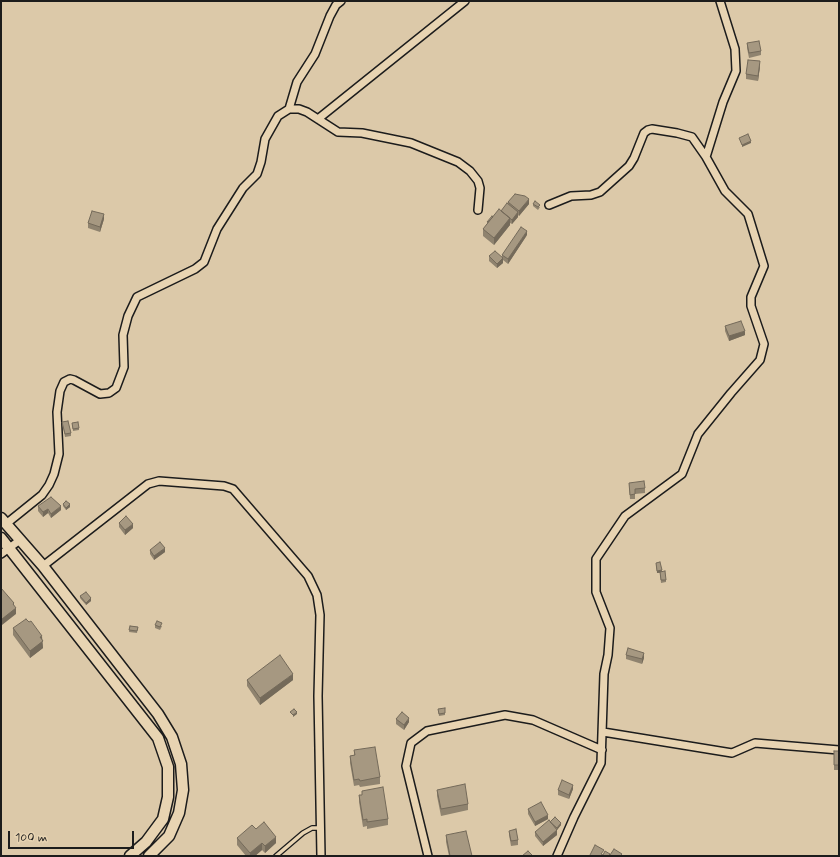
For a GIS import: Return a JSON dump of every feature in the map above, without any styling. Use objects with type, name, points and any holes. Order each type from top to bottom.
[{"type":"street","points":[[289,109],[297,82],[315,54],[330,16],[336,5],[341,1]]},
{"type":"street","points":[[318,119],[465,1]]},
{"type":"street","points":[[706,157],[722,102],[736,71],[735,49],[720,1]]},
{"type":"street","points":[[149,856],[169,836],[178,812],[183,790],[181,764],[172,737],[158,714],[43,566],[4,521],[42,495],[50,485],[59,454],[58,405],[60,391],[64,382],[70,379],[74,380],[100,394],[109,393],[116,388],[124,367],[123,334],[128,316],[137,298],[195,269],[204,262],[217,229],[243,188],[257,174],[261,162],[265,138],[278,116],[289,109],[299,109],[338,132],[362,133],[411,143],[458,162],[470,171],[478,181],[480,188],[478,210]]},
{"type":"street","points":[[549,205],[571,196],[591,195],[600,192],[628,166],[634,158],[644,134],[648,130],[652,129],[671,132],[692,138],[706,157],[725,191],[748,214],[764,266],[751,297],[751,306],[764,344],[760,360],[698,434],[682,474],[625,516],[596,559],[596,592],[610,628],[608,655],[604,674],[601,763],[574,817],[557,856]]},
{"type":"street","points":[[43,566],[148,484],[159,481],[224,486],[233,489],[308,576],[316,595],[320,616],[318,696],[321,856]]},
{"type":"street","points":[[1,538],[5,551],[158,738],[168,767],[168,797],[162,820],[146,842],[130,856]]},
{"type":"street","points":[[5,551],[20,540]]},
{"type":"street","points":[[428,856],[406,766],[411,743],[427,731],[504,715],[533,720],[602,750]]},
{"type":"street","points":[[602,732],[732,753],[755,743],[839,750]]},
{"type":"lane","points":[[276,856],[302,832],[312,828],[320,828]]},
{"type":"building","points":[[759,41],[761,51],[749,53],[747,43]]},
{"type":"building","points":[[748,60],[760,61],[758,76],[746,74]]},
{"type":"building","points":[[748,134],[751,141],[742,145],[739,138]]},
{"type":"building","points":[[515,194],[525,196],[529,199],[519,211],[508,202]]},
{"type":"building","points":[[535,201],[540,205],[538,207],[533,204]]},
{"type":"building","points":[[507,203],[518,212],[512,220],[501,211]]},
{"type":"building","points":[[499,209],[510,218],[494,238],[483,229]]},
{"type":"building","points":[[92,211],[104,214],[100,227],[88,223]]},
{"type":"building","points":[[521,227],[527,231],[508,259],[502,255]]},
{"type":"building","points":[[495,251],[503,258],[497,264],[489,256]]},
{"type":"building","points":[[741,321],[745,331],[729,336],[725,326]]},
{"type":"building","points":[[68,421],[71,433],[65,434],[62,422]]},
{"type":"building","points":[[78,422],[79,428],[73,429],[72,423]]},
{"type":"building","points":[[644,481],[645,488],[635,489],[635,494],[630,495],[629,483]]},
{"type":"building","points":[[51,497],[61,506],[51,514],[48,509],[43,512],[38,506]]},
{"type":"building","points":[[66,501],[70,504],[66,508],[63,504]]},
{"type":"building","points":[[126,516],[133,524],[125,530],[119,523]]},
{"type":"building","points":[[160,542],[165,548],[154,556],[150,550]]},
{"type":"building","points":[[660,562],[662,570],[657,571],[656,563]]},
{"type":"building","points":[[665,571],[666,580],[661,580],[660,572]]},
{"type":"building","points":[[1,588],[14,603],[13,604],[16,608],[2,619],[1,618]]},
{"type":"building","points":[[86,592],[91,598],[86,603],[80,596]]},
{"type":"building","points":[[26,619],[29,622],[31,621],[42,636],[40,637],[43,641],[30,651],[13,628]]},
{"type":"building","points":[[157,621],[162,623],[160,627],[155,625]]},
{"type":"building","points":[[130,626],[138,627],[137,631],[129,630]]},
{"type":"building","points":[[628,648],[644,653],[642,659],[626,655]]},
{"type":"building","points":[[280,655],[293,674],[260,698],[247,680]]},
{"type":"building","points":[[445,708],[445,713],[439,714],[438,709]]},
{"type":"building","points":[[294,709],[297,712],[293,715],[290,712]]},
{"type":"building","points":[[402,712],[409,718],[404,725],[396,719]]},
{"type":"building","points":[[375,747],[380,777],[360,781],[359,779],[354,780],[350,756],[355,755],[354,750]]},
{"type":"building","points":[[834,751],[839,751],[839,765],[834,765]]},
{"type":"building","points":[[562,780],[573,785],[569,795],[558,790]]},
{"type":"building","points":[[465,784],[468,804],[441,809],[437,790]]},
{"type":"building","points":[[383,787],[388,819],[367,822],[367,819],[363,820],[359,795],[362,795],[362,791]]},
{"type":"building","points":[[541,802],[548,815],[535,822],[528,809]]},
{"type":"building","points":[[555,817],[561,823],[557,828],[550,822]]},
{"type":"building","points":[[549,820],[557,830],[543,842],[535,832]]},
{"type":"building","points":[[264,822],[276,837],[265,846],[262,843],[250,853],[237,838],[252,825],[256,829]]},
{"type":"building","points":[[516,829],[518,840],[511,841],[509,831]]},
{"type":"building","points":[[466,831],[472,856],[450,856],[446,835]]},
{"type":"building","points":[[595,845],[604,850],[601,854],[603,855],[605,851],[610,854],[608,856],[591,856],[590,855]]},
{"type":"building","points":[[614,849],[622,854],[620,856],[610,855]]},
{"type":"building","points":[[528,851],[533,856],[522,856]]}]
